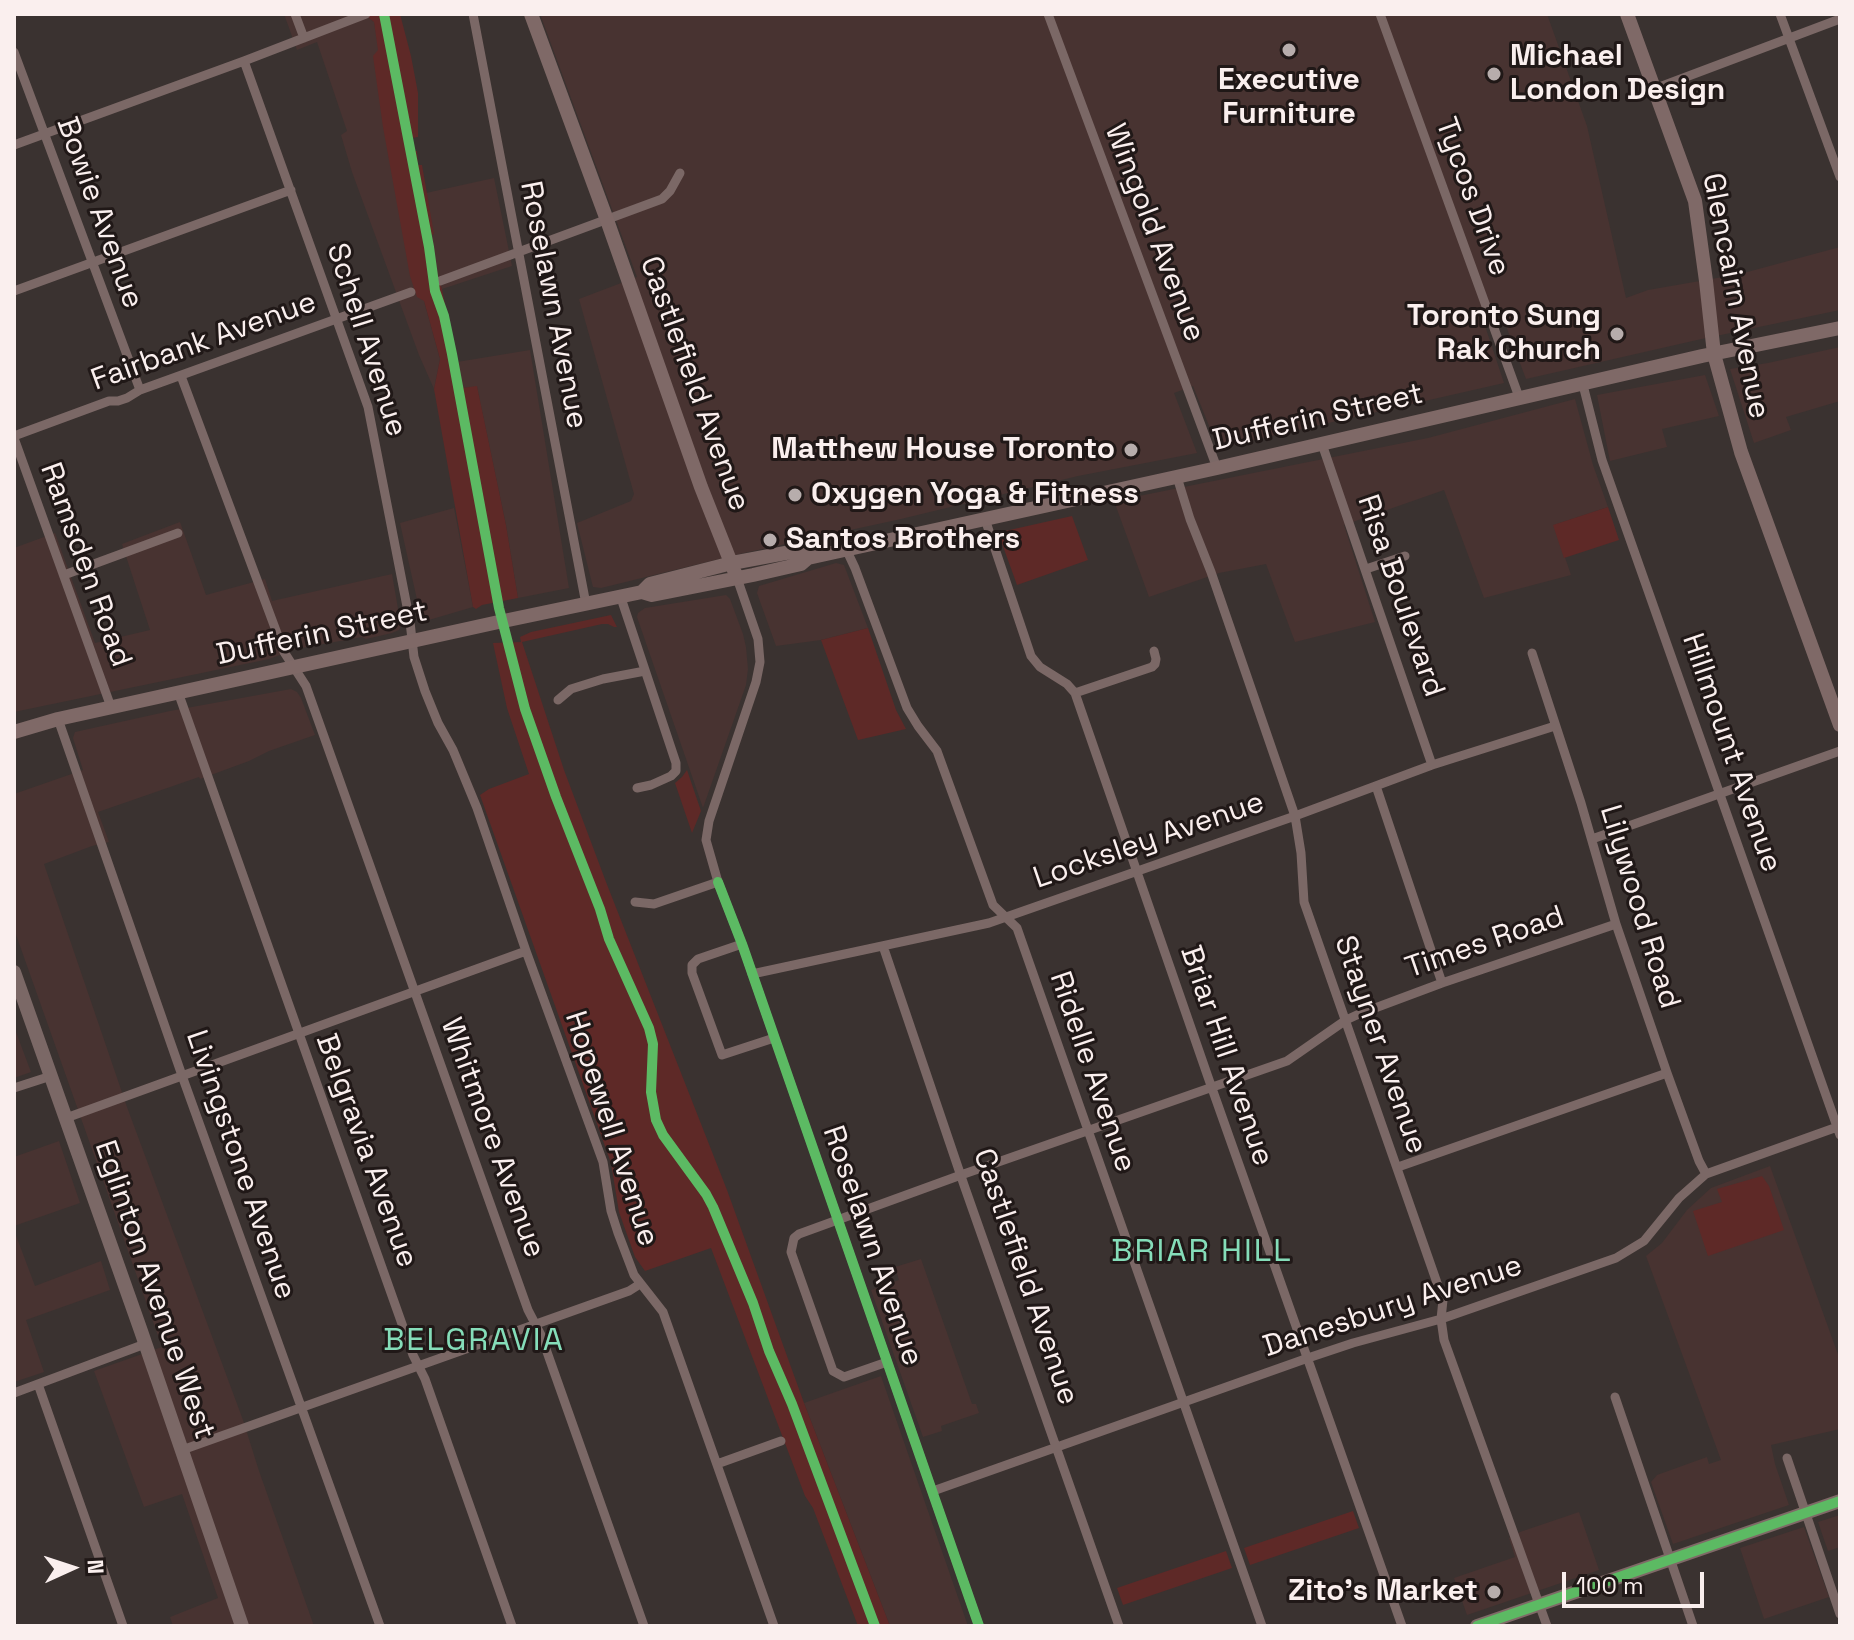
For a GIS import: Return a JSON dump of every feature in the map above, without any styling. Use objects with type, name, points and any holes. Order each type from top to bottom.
[{"type":"main road","name":"Castlefield Avenue","points":[[531,14],[701,487],[737,578]]},
{"type":"main road","name":"Glencairn Avenue","points":[[1627,14],[1695,201],[1714,354],[1741,452],[1840,725]]},
{"type":"main road","name":"Dufferin Street","points":[[642,592],[652,595],[801,564],[808,558],[1217,468],[1519,397],[1840,328]]},
{"type":"main road","name":"Dufferin Street","points":[[14,732],[178,692],[621,598],[642,592],[650,584],[732,563],[796,551],[808,558]]},
{"type":"main road","name":"Eglinton Avenue West","points":[[14,972],[242,1626]]},
{"type":"main road","points":[[1477,1626],[1840,1501]]},
{"type":"street","points":[[295,14],[304,38]]},
{"type":"street","points":[[14,145],[366,14]]},
{"type":"street","name":"Roselawn Avenue","points":[[473,14],[586,604]]},
{"type":"street","name":"Wingold Avenue","points":[[1048,14],[1217,468]]},
{"type":"street","name":"Tycos Drive","points":[[1380,14],[1519,397]]},
{"type":"street","points":[[1780,14],[1840,177]]},
{"type":"street","points":[[1654,89],[1840,19]]},
{"type":"street","name":"Bowie Avenue","points":[[14,52],[140,390]]},
{"type":"street","name":"Schell Avenue","points":[[244,61],[368,407],[412,642]]},
{"type":"street","points":[[440,281],[662,199],[680,173]]},
{"type":"street","points":[[14,291],[291,190]]},
{"type":"street","name":"Fairbank Avenue","points":[[14,437],[411,292]]},
{"type":"street","points":[[181,376],[293,668]]},
{"type":"street","name":"Hillmount Avenue","points":[[1583,385],[1602,460],[1839,1129]]},
{"type":"street","name":"Ramsden Road","points":[[14,437],[111,707]]},
{"type":"street","name":"Risa Boulevard","points":[[1322,444],[1432,765]]},
{"type":"street","name":"Stayner Avenue","points":[[1177,477],[1295,816],[1304,902],[1443,1300],[1441,1319],[1444,1340],[1547,1626]]},
{"type":"street","points":[[985,519],[1031,656],[1040,667],[1067,684],[1075,693],[1152,667],[1156,659],[1154,651]]},
{"type":"street","points":[[64,575],[178,533]]},
{"type":"street","name":"Ridelle Avenue","points":[[847,551],[907,708],[937,751],[993,905],[1017,928],[1262,1626]]},
{"type":"street","points":[[1366,569],[1405,556]]},
{"type":"street","name":"Castlefield Avenue","points":[[709,821],[760,662],[758,639],[737,578]]},
{"type":"street","points":[[621,598],[676,763],[676,771],[671,776],[637,788]]},
{"type":"street","name":"Hopewell Avenue","points":[[412,642],[428,700],[473,797],[603,1162],[618,1233],[634,1275],[663,1312],[774,1626]]},
{"type":"street","name":"Lilywood Road","points":[[1532,653],[1616,924],[1667,1073],[1706,1174]]},
{"type":"street","name":"Whitmore Avenue","points":[[293,668],[306,686],[644,1626]]},
{"type":"street","points":[[558,700],[571,689],[645,671]]},
{"type":"street","name":"Belgravia Avenue","points":[[178,692],[512,1626]]},
{"type":"street","name":"Briar Hill Avenue","points":[[1075,693],[1402,1626]]},
{"type":"street","name":"Livingstone Avenue","points":[[58,719],[300,1408],[380,1626]]},
{"type":"street","name":"Locksley Avenue","points":[[752,974],[989,923],[1432,765],[1555,726]]},
{"type":"street","points":[[1592,839],[1840,751]]},
{"type":"street","points":[[1376,786],[1442,983]]},
{"type":"street","name":"Roselawn Avenue","points":[[709,821],[706,840],[718,882],[979,1626]]},
{"type":"street","points":[[635,902],[654,904],[718,882]]},
{"type":"street","name":"Times Road","points":[[887,1362],[844,1377],[833,1371],[791,1252],[794,1238],[961,1175],[1287,1061],[1346,1020],[1442,983],[1616,924]]},
{"type":"street","points":[[742,944],[698,959],[691,968],[722,1055],[774,1038]]},
{"type":"street","name":"Castlefield Avenue","points":[[883,946],[1119,1626]]},
{"type":"street","points":[[66,1118],[526,951]]},
{"type":"street","points":[[1398,1167],[1667,1073]]},
{"type":"street","points":[[14,1088],[51,1076]]},
{"type":"street","name":"Danesbury Avenue","points":[[933,1491],[1308,1358],[1441,1319],[1625,1254],[1644,1241],[1679,1198],[1706,1174],[1839,1129]]},
{"type":"street","points":[[182,1450],[629,1291],[640,1284]]},
{"type":"street","points":[[14,1393],[145,1344]]},
{"type":"street","points":[[38,1384],[123,1626]]},
{"type":"street","points":[[1615,1397],[1693,1626]]},
{"type":"street","points":[[717,1464],[781,1441]]},
{"type":"street","points":[[1787,1458],[1840,1614]]},
{"type":"shaded area","points":[[284,14],[364,14],[374,22],[424,301],[440,359],[434,389],[352,172],[341,135],[347,131],[317,42],[297,50]]},
{"type":"shaded area","points":[[364,14],[400,14],[418,93],[418,137],[412,138],[418,165],[422,165],[434,234],[429,236],[436,272],[462,388],[477,386],[506,525],[518,598],[476,609],[473,607],[434,389],[440,359],[424,301],[417,297],[410,276],[383,127],[373,56],[378,50],[374,22]]},
{"type":"shaded area","points":[[540,14],[1547,14],[1587,126],[1626,298],[1648,290],[1740,274],[1840,247],[1840,310],[1526,379],[1503,318],[1484,323],[1504,383],[1218,448],[1193,386],[1174,393],[1197,453],[1078,476],[601,588],[593,587],[577,523],[631,501],[634,494],[579,299],[637,277]]},
{"type":"shaded area","points":[[494,178],[512,266],[442,289],[429,235],[433,234],[426,193]]},
{"type":"shaded area","points":[[1840,347],[1840,401],[1786,417],[1791,430],[1754,443],[1730,369]]},
{"type":"shaded area","points":[[530,350],[569,588],[518,598],[477,387],[463,388],[457,362]]},
{"type":"shaded area","points":[[1705,375],[1719,416],[1662,429],[1667,447],[1610,461],[1597,395]]},
{"type":"shaded area","points":[[1575,399],[1608,507],[1554,525],[1571,575],[1484,598],[1444,490],[1344,525],[1375,622],[1295,642],[1266,564],[1219,573],[1149,597],[1114,501],[1428,438]]},
{"type":"shaded area","points":[[1608,507],[1619,540],[1564,558],[1553,525]]},
{"type":"shaded area","points":[[454,508],[473,607],[422,622],[400,523]]},
{"type":"shaded area","points":[[1072,516],[1088,560],[1017,585],[1000,538],[1005,531]]},
{"type":"shaded area","points":[[180,522],[206,595],[265,579],[272,601],[392,574],[401,626],[392,633],[366,639],[362,637],[296,649],[269,659],[14,712],[14,548],[55,533],[95,643],[150,630],[122,544]]},
{"type":"shaded area","points":[[836,563],[844,565],[868,628],[821,640],[776,646],[757,593],[759,586]]},
{"type":"shaded area","points":[[726,595],[743,634],[748,669],[746,685],[703,808],[637,617],[645,608]]},
{"type":"shaded area","points":[[611,615],[617,627],[602,624],[522,642],[564,770],[727,1190],[804,1403],[890,1626],[858,1626],[711,1248],[645,1271],[635,1257],[619,1212],[611,1163],[480,795],[529,774],[507,708],[493,643],[521,642],[520,637],[531,632]]},
{"type":"shaded area","points":[[868,628],[896,710],[906,729],[858,740],[821,640]]},
{"type":"shaded area","points":[[291,689],[301,698],[315,735],[200,779],[98,812],[109,842],[44,864],[127,1107],[243,1420],[314,1626],[173,1626],[170,1617],[218,1598],[182,1494],[144,1507],[94,1371],[162,1347],[14,929],[14,794],[83,770],[73,738],[75,732]]},
{"type":"shaded area","points":[[687,770],[701,811],[692,833],[675,783]]},
{"type":"shaded area","points":[[14,1033],[31,1072],[14,1078]]},
{"type":"shaded area","points":[[59,1141],[80,1203],[14,1226],[14,1157]]},
{"type":"shaded area","points":[[1770,1166],[1840,1360],[1840,1429],[1771,1445],[1789,1505],[1673,1544],[1651,1482],[1657,1475],[1707,1457],[1709,1464],[1721,1460],[1646,1256],[1662,1243],[1687,1210],[1711,1188]]},
{"type":"shaded area","points":[[1762,1176],[1769,1186],[1784,1230],[1708,1256],[1693,1211],[1722,1202],[1717,1189]]},
{"type":"shaded area","points":[[14,1230],[35,1286],[101,1261],[110,1290],[26,1320],[44,1372],[14,1382]]},
{"type":"shaded area","points":[[921,1259],[972,1404],[976,1404],[979,1413],[941,1426],[942,1431],[923,1437],[871,1290],[899,1280],[895,1267]]},
{"type":"shaded area","points":[[881,1376],[968,1626],[890,1626],[804,1403]]},
{"type":"shaded area","points":[[1353,1511],[1359,1528],[1250,1565],[1244,1548]]},
{"type":"shaded area","points":[[1579,1512],[1599,1570],[1467,1615],[1454,1578],[1515,1557],[1509,1538]]},
{"type":"shaded area","points":[[1840,1515],[1840,1547],[1828,1551],[1818,1522]]},
{"type":"shaded area","points":[[1804,1527],[1829,1597],[1764,1619],[1740,1548]]},
{"type":"shaded area","points":[[1226,1551],[1232,1568],[1123,1605],[1117,1588]]},
{"type":"cycle path","points":[[384,14],[435,291],[452,354],[499,608],[525,709],[609,939],[649,1028],[653,1044],[651,1092],[656,1120],[713,1207],[753,1303],[875,1626]]},
{"type":"cycle path","points":[[718,882],[979,1626]]},
{"type":"cycle path","points":[[1477,1626],[1840,1501]]},
{"type":"place","name":"Executive Furniture","points":[[1289,50]]},
{"type":"place","name":"Michael London Design","points":[[1494,74]]},
{"type":"place","name":"Toronto Sung Rak Church","points":[[1617,334]]},
{"type":"place","name":"Matthew House Toronto","points":[[1131,450]]},
{"type":"place","name":"Oxygen Yoga & Fitness","points":[[795,495]]},
{"type":"place","name":"Santos Brothers","points":[[770,540]]},
{"type":"place","name":"Zito's Market","points":[[1494,1592]]},
{"type":"district","name":"BRIAR HILL","points":[[1202,1252]]},
{"type":"district","name":"BELGRAVIA","points":[[474,1341]]}]
